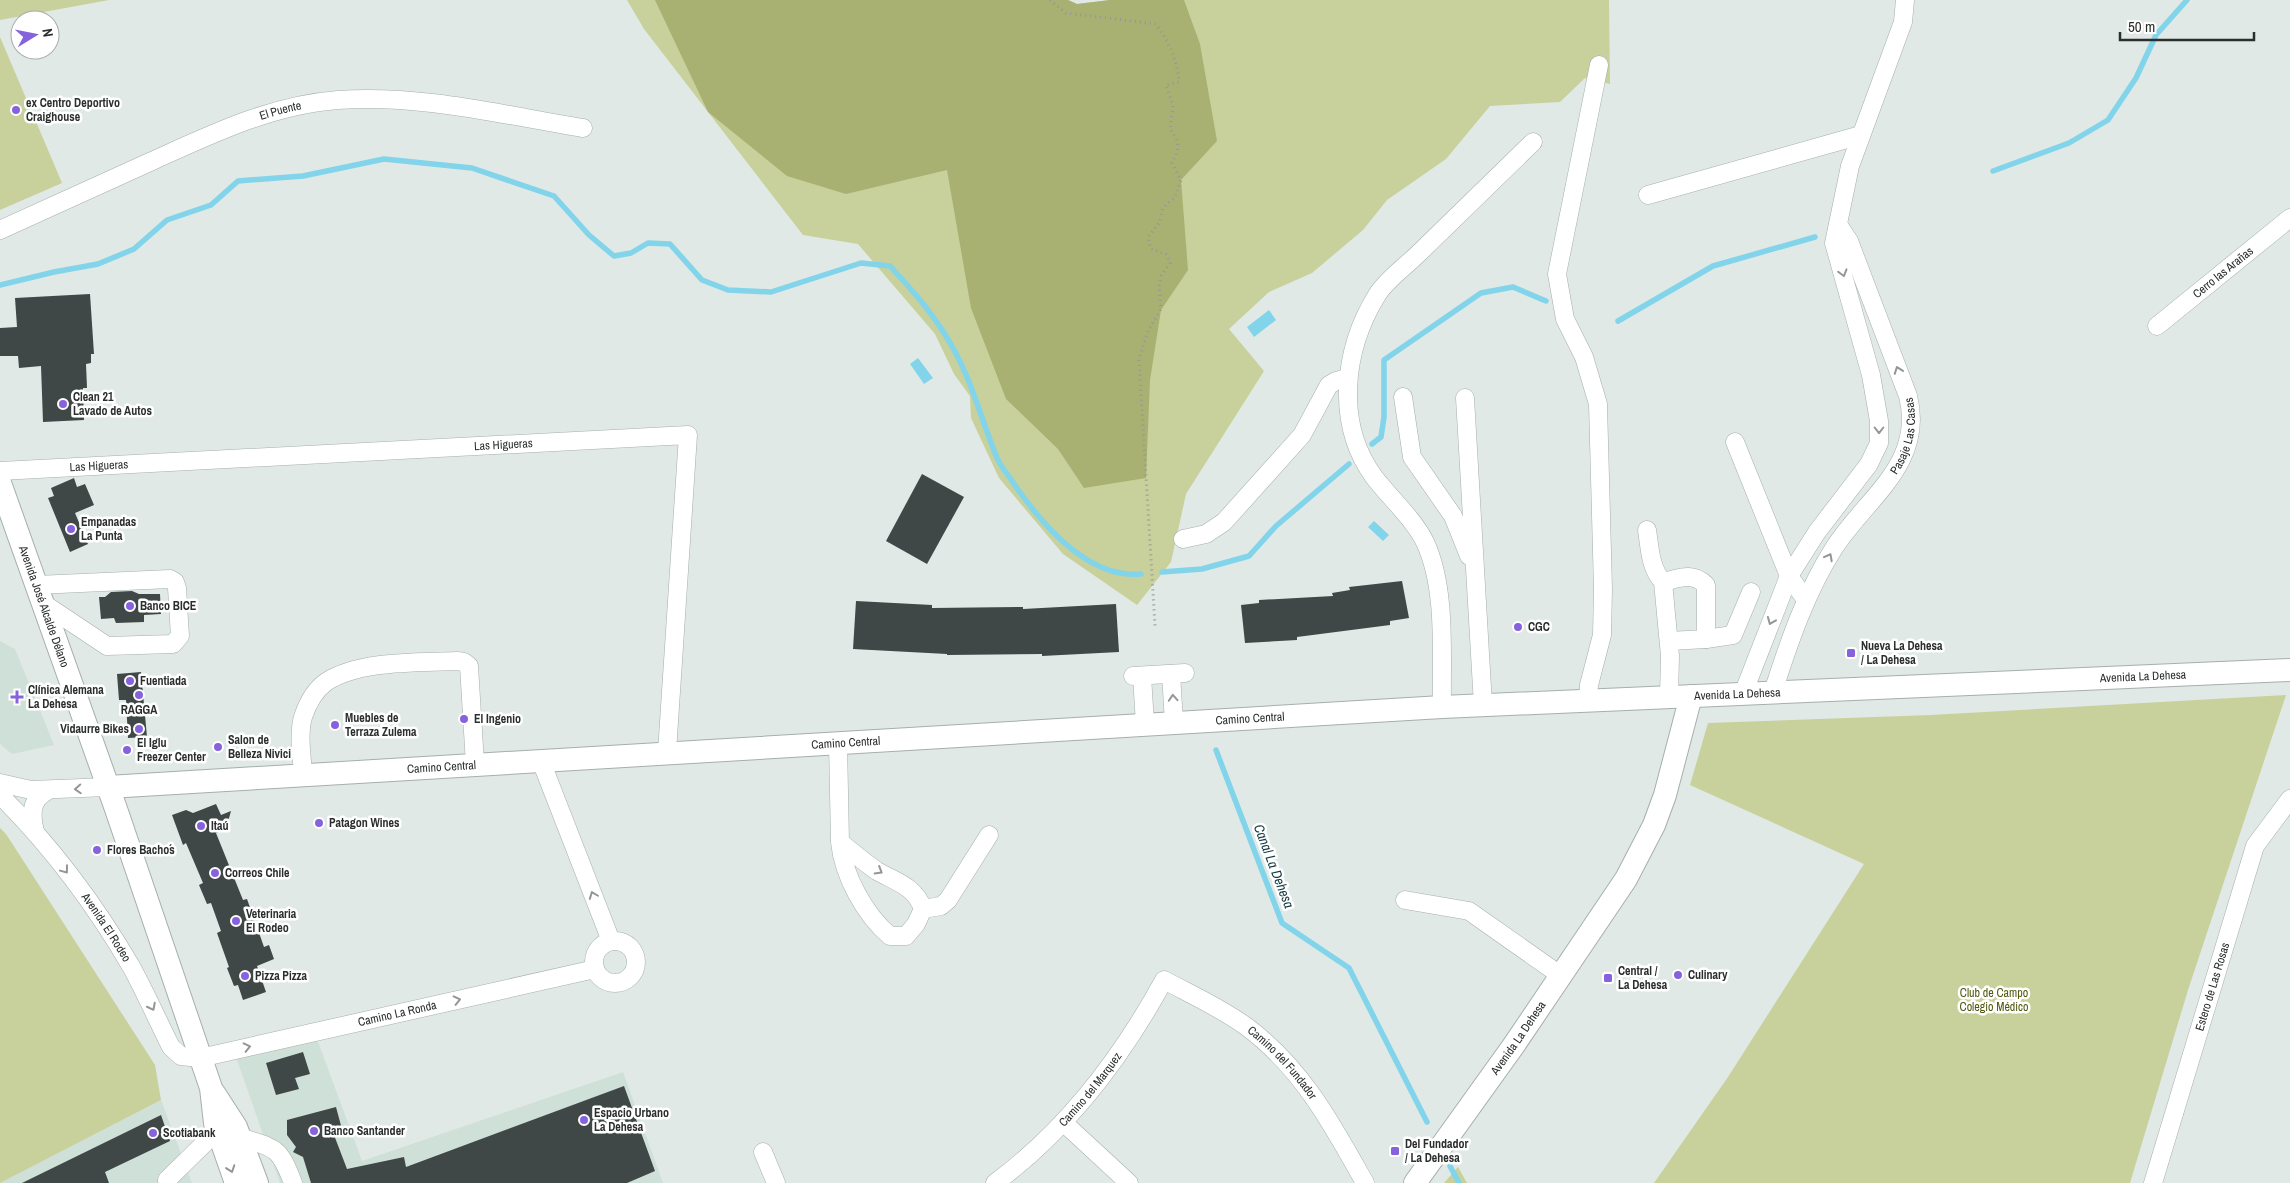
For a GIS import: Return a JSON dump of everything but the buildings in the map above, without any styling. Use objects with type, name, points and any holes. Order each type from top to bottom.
[{"type":"main road","name":"Avenida José Alcalde Délano","points":[[0,483],[108,787]]},
{"type":"main road","name":"Avenida La Dehesa","points":[[1415,1183],[1514,1045],[1626,879],[1647,838],[1665,795],[1692,696],[2290,670]]},
{"type":"main road","name":"Camino Central","points":[[108,787],[1174,722],[1442,707],[1692,696]]},
{"type":"main road","points":[[108,787],[211,1088],[218,1130],[236,1183]]},
{"type":"main road","points":[[211,1088],[236,1127],[257,1183]]},
{"type":"street","name":"Pasaje Las Casas","points":[[1742,694],[1789,576],[1817,532],[1869,464],[1879,443],[1879,421],[1871,375],[1834,243],[1839,226],[1844,188],[1903,22],[1905,0]]},
{"type":"street","points":[[1588,700],[1589,685],[1602,635],[1604,589],[1598,404],[1584,357],[1565,319],[1557,274],[1599,65]]},
{"type":"street","name":"El Puente","points":[[0,230],[216,132],[267,113],[306,104],[337,100],[398,100],[583,128]]},
{"type":"street","points":[[1648,195],[1862,135]]},
{"type":"street","points":[[1442,707],[1441,641],[1434,567],[1424,541],[1374,476],[1361,455],[1353,437],[1349,415],[1348,378],[1355,344],[1377,294],[1533,142]]},
{"type":"street","name":"Cerro las Arañas","points":[[2156,326],[2290,218]]},
{"type":"street","name":"Pasaje Las Casas","points":[[1773,692],[1799,613],[1834,547],[1901,462],[1910,435],[1912,420],[1908,396],[1849,241],[1839,226]]},
{"type":"street","points":[[1183,539],[1206,534],[1224,522],[1302,435],[1329,385],[1348,378]]},
{"type":"street","points":[[1403,398],[1412,457],[1452,516],[1474,568]]},
{"type":"street","points":[[1465,398],[1483,705]]},
{"type":"street","name":"Las Higueras","points":[[0,471],[688,435],[667,752]]},
{"type":"street","points":[[1735,442],[1789,576],[1806,600]]},
{"type":"street","points":[[1647,530],[1652,563],[1656,574],[1663,582],[1669,641],[1669,696]]},
{"type":"street","points":[[1663,582],[1686,576],[1698,578],[1706,585],[1706,639]]},
{"type":"street","points":[[170,579],[175,582],[177,588],[180,636],[173,644],[106,646],[41,595],[170,579]]},
{"type":"street","points":[[1669,641],[1733,636],[1751,592]]},
{"type":"street","points":[[303,774],[301,744],[303,718],[313,695],[325,683],[350,671],[394,664],[457,661],[464,662],[469,666],[475,764]]},
{"type":"street","points":[[1146,724],[1138,676],[1178,674],[1174,722]]},
{"type":"street","points":[[838,743],[840,842],[841,858],[861,901],[878,926],[890,936],[906,936],[916,924],[923,909],[919,898],[907,886],[877,870],[840,842]]},
{"type":"street","points":[[541,761],[611,941]]},
{"type":"street","name":"Camino Central","points":[[0,784],[47,791],[108,787]]},
{"type":"street","points":[[35,832],[33,805],[36,799],[47,791]]},
{"type":"street","name":"Avenida El Rodeo","points":[[0,795],[35,832],[65,868],[131,968],[171,1047],[181,1056],[200,1058]]},
{"type":"street","name":"Estero de Las Rosas","points":[[2153,1183],[2255,846],[2290,799]]},
{"type":"street","points":[[923,909],[941,906],[948,900],[989,835]]},
{"type":"street","points":[[1405,900],[1469,911],[1560,975]]},
{"type":"street","points":[[611,941],[619,941],[633,951],[636,959],[635,968],[624,981],[615,983],[606,981],[595,968],[594,957],[600,946],[611,941]]},
{"type":"street","name":"Camino La Ronda","points":[[200,1058],[595,968]]},
{"type":"street","name":"Camino del Marquez","points":[[996,1183],[1064,1123],[1125,1046],[1164,980]]},
{"type":"street","name":"Camino del Fundador","points":[[1164,980],[1224,1012],[1267,1042],[1286,1060],[1321,1104],[1365,1183]]},
{"type":"street","points":[[1064,1123],[1129,1183]]},
{"type":"street","points":[[168,1183],[167,1180],[218,1130]]},
{"type":"street","points":[[240,1137],[275,1149],[284,1159],[293,1183]]},
{"type":"street","points":[[763,1152],[776,1183]]},
{"type":"path","points":[[1050,0],[1066,14],[1156,24],[1170,44],[1177,65],[1179,82],[1166,85],[1173,106],[1170,129],[1178,139],[1177,154],[1172,163],[1181,180],[1175,197],[1163,208],[1159,223],[1148,237],[1150,249],[1166,254],[1170,263],[1161,276],[1159,286],[1161,309],[1148,331],[1140,359],[1155,626]]},
{"type":"shaded area","name":"Clínica Alemana La Dehesa","points":[[0,641],[15,649],[54,745],[12,754],[0,744]]},
{"type":"shaded area","points":[[317,1039],[362,1161],[623,1072],[663,1183],[280,1183],[236,1057]]},
{"type":"shaded area","points":[[161,1100],[192,1183],[0,1183]]},
{"type":"green space","points":[[0,0],[109,0],[54,10],[10,10],[10,18],[0,20]]},
{"type":"green space","points":[[627,0],[1068,0],[1077,4],[1110,0],[1609,0],[1610,84],[1585,78],[1560,102],[1490,106],[1446,159],[1387,200],[1363,230],[1312,273],[1269,292],[1229,329],[1264,371],[1186,494],[1171,562],[1137,605],[1063,554],[999,478],[971,418],[970,396],[954,374],[935,334],[858,244],[803,235],[644,29]]},
{"type":"green space","points":[[655,0],[1068,0],[1077,4],[1110,0],[1184,0],[1200,44],[1217,141],[1181,180],[1188,270],[1161,310],[1150,380],[1146,478],[1084,488],[1058,449],[1006,399],[971,308],[947,170],[846,194],[787,176],[708,112]]},
{"type":"green space","name":"ex Centro Deportivo Craighouse","points":[[0,37],[62,183],[0,210]]},
{"type":"green space","name":"Club de Campo Colegio Médico","points":[[2286,695],[2188,990],[2130,1183],[1654,1183],[1728,1077],[1864,864],[1690,785],[1708,723],[1931,715]]},
{"type":"green space","points":[[0,828],[6,834],[155,1065],[161,1100],[0,1183]]},
{"type":"green space","points":[[1458,1167],[1467,1183],[1444,1183]]},
{"type":"water","points":[[1269,310],[1276,320],[1254,337],[1247,327]]},
{"type":"water","points":[[918,358],[933,378],[924,384],[910,364]]},
{"type":"water","points":[[1374,521],[1389,535],[1383,541],[1368,527]]},
{"type":"waterway","points":[[1993,171],[2069,143],[2108,120],[2136,78],[2156,35],[2187,0]]},
{"type":"waterway","points":[[0,285],[98,264],[134,249],[167,220],[211,205],[238,181],[303,176],[384,159],[472,168],[554,196],[589,235],[614,256],[631,253],[648,243],[670,244],[702,280],[728,290],[771,292],[861,263],[890,266],[925,306],[947,338],[967,376],[999,461],[1038,515],[1067,546],[1084,558],[1102,568],[1121,573],[1141,574]]},
{"type":"waterway","points":[[1618,321],[1713,266],[1815,237]]},
{"type":"waterway","points":[[1372,444],[1381,437],[1384,417],[1384,360],[1481,293],[1513,287],[1546,301]]},
{"type":"waterway","points":[[1162,572],[1202,569],[1249,556],[1276,526],[1349,464]]},
{"type":"waterway","name":"Canal La Dehesa","points":[[1216,750],[1282,923],[1349,968],[1427,1122]]},
{"type":"waterway","name":"Canal La Dehesa","points":[[1450,1166],[1459,1183]]},
{"type":"place","name":"ex Centro Deportivo Craighouse","points":[[16,110]]},
{"type":"place","name":"Clean 21 Lavado de Autos","points":[[63,404]]},
{"type":"place","name":"Empanadas La Punta","points":[[71,529]]},
{"type":"place","name":"Banco BICE","points":[[130,606]]},
{"type":"place","name":"CGC","points":[[1518,627]]},
{"type":"place","name":"Nueva La Dehesa / La Dehesa","points":[[1851,653]]},
{"type":"place","name":"Fuentiada","points":[[130,681]]},
{"type":"place","name":"RAGGA","points":[[139,695]]},
{"type":"place","name":"Clínica Alemana La Dehesa","points":[[17,697]]},
{"type":"place","name":"El Ingenio","points":[[464,719]]},
{"type":"place","name":"Muebles de Terraza Zulema","points":[[335,725]]},
{"type":"place","name":"Vidaurre Bikes","points":[[139,729]]},
{"type":"place","name":"Salon de Belleza Nivici","points":[[218,747]]},
{"type":"place","name":"El Iglu Freezer Center","points":[[127,750]]},
{"type":"place","name":"Patagon Wines","points":[[319,823]]},
{"type":"place","name":"Itaú","points":[[201,826]]},
{"type":"place","name":"Flores Bacho´s","points":[[97,850]]},
{"type":"place","name":"Correos Chile","points":[[215,873]]},
{"type":"place","name":"Veterinaria El Rodeo","points":[[236,921]]},
{"type":"place","name":"Culinary","points":[[1678,975]]},
{"type":"place","name":"Pizza Pizza","points":[[245,976]]},
{"type":"place","name":"Central / La Dehesa","points":[[1608,978]]},
{"type":"place","name":"Espacio Urbano La Dehesa","points":[[584,1120]]},
{"type":"place","name":"Banco Santander","points":[[314,1131]]},
{"type":"place","name":"Scotiabank","points":[[153,1133]]},
{"type":"place","name":"Del Fundador / La Dehesa","points":[[1395,1151]]}]
